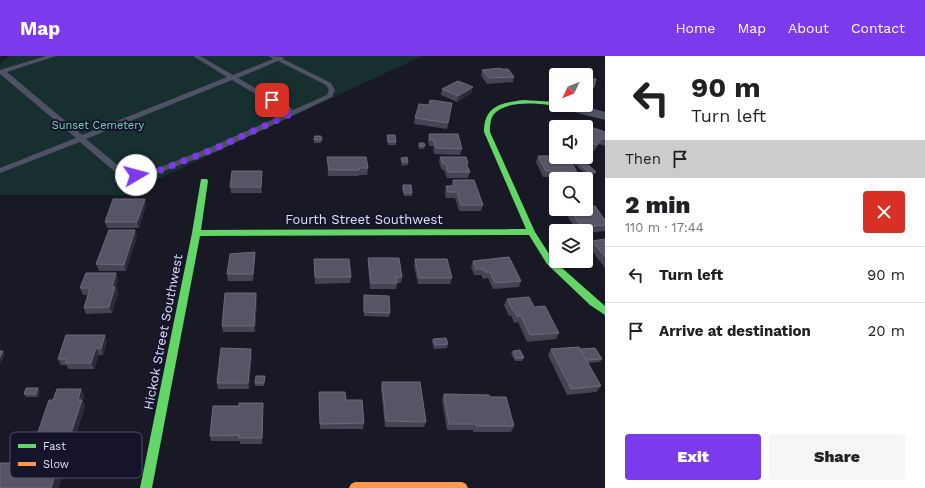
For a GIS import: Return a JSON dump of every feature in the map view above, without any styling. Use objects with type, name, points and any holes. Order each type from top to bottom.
[{"type":"street","points":[[549,102],[524,102],[507,105],[495,111],[488,119],[485,126],[488,137],[531,232],[550,262],[593,302],[605,310]]},
{"type":"street","points":[[590,112],[605,116]]},
{"type":"street","name":"Hickok Street Southwest","points":[[146,488],[196,233],[204,181]]},
{"type":"street","name":"Fourth Street Southwest","points":[[196,233],[531,232]]},
{"type":"street","points":[[355,488],[462,488]]},
{"type":"lane","points":[[2,72],[53,56]]},
{"type":"lane","points":[[196,56],[293,113]]},
{"type":"lane","points":[[0,171],[234,77],[276,58],[287,56]]},
{"type":"lane","points":[[2,72],[117,169],[136,175],[153,173],[214,149],[330,96],[332,90],[329,84],[276,58]]},
{"type":"green space","name":"Sunset Cemetery","points":[[10,56],[422,56],[124,195],[0,195],[0,64]]},
{"type":"building","points":[[500,68],[508,69],[514,77],[489,78],[482,70]]},
{"type":"building","points":[[593,78],[596,79],[593,87]]},
{"type":"building","points":[[458,81],[473,87],[458,96],[442,89]]},
{"type":"building","points":[[430,100],[452,103],[448,123],[415,118],[419,104],[429,105]]},
{"type":"building","points":[[593,128],[605,132],[605,139],[602,138],[597,145],[593,144]]},
{"type":"building","points":[[429,134],[458,134],[462,149],[436,148],[434,140],[430,140]]},
{"type":"building","points":[[387,135],[395,135],[396,142],[388,142]]},
{"type":"building","points":[[315,136],[321,136],[322,140],[314,140]]},
{"type":"building","points":[[419,143],[424,143],[425,146],[420,146]]},
{"type":"building","points":[[538,156],[549,156],[549,164],[572,164],[577,172],[546,171]]},
{"type":"building","points":[[327,157],[366,157],[368,168],[359,168],[359,170],[329,170]]},
{"type":"building","points":[[407,157],[408,162],[402,162],[401,158]]},
{"type":"building","points":[[440,157],[466,157],[468,163],[466,163],[470,172],[448,172],[446,164],[443,164]]},
{"type":"building","points":[[579,164],[587,164],[596,172],[589,172]]},
{"type":"building","points":[[232,171],[262,171],[261,187],[230,187]]},
{"type":"building","points":[[453,180],[474,180],[483,205],[461,205],[457,192],[448,192],[446,186],[455,186]]},
{"type":"building","points":[[403,185],[411,185],[412,193],[404,193]]},
{"type":"building","points":[[113,199],[145,199],[137,222],[105,222]]},
{"type":"building","points":[[593,206],[595,206],[605,220],[605,225],[593,226],[593,224],[580,224],[574,216],[593,216]]},
{"type":"building","points":[[109,230],[135,230],[124,265],[96,264]]},
{"type":"building","points":[[605,239],[605,257],[593,242],[593,241]]},
{"type":"building","points":[[255,252],[253,274],[227,274],[230,254]]},
{"type":"building","points":[[509,257],[521,281],[495,283],[490,272],[485,272],[483,269],[476,269],[473,261]]},
{"type":"building","points":[[368,258],[399,258],[402,277],[396,277],[397,283],[371,283]]},
{"type":"building","points":[[314,259],[349,259],[351,277],[315,277]]},
{"type":"building","points":[[415,259],[447,259],[452,278],[419,278]]},
{"type":"building","points":[[86,273],[116,273],[112,287],[115,287],[109,307],[84,308],[90,288],[80,288]]},
{"type":"building","points":[[225,293],[256,293],[254,326],[222,326]]},
{"type":"building","points":[[364,295],[389,296],[390,313],[364,312]]},
{"type":"building","points":[[529,297],[534,307],[545,306],[559,333],[530,335],[521,316],[517,316],[507,299]]},
{"type":"building","points":[[66,335],[105,335],[101,349],[96,348],[91,363],[65,363],[67,359],[58,359]]},
{"type":"building","points":[[446,338],[448,344],[435,345],[433,339]]},
{"type":"building","points":[[579,347],[601,386],[571,389],[551,349]]},
{"type":"building","points":[[221,348],[251,349],[248,383],[217,383]]},
{"type":"building","points":[[595,348],[602,359],[586,360],[580,349]]},
{"type":"building","points":[[520,350],[524,358],[516,358],[513,351]]},
{"type":"building","points":[[256,376],[265,376],[264,383],[255,383]]},
{"type":"building","points":[[382,382],[420,382],[426,422],[386,421]]},
{"type":"building","points":[[26,388],[38,388],[36,394],[24,394]]},
{"type":"building","points":[[57,389],[81,389],[78,400],[82,400],[71,432],[38,432],[49,400],[53,400]]},
{"type":"building","points":[[319,392],[345,392],[346,400],[362,400],[364,423],[320,424]]},
{"type":"building","points":[[444,394],[506,397],[514,426],[449,424]]},
{"type":"building","points":[[239,403],[263,403],[262,438],[239,438],[239,435],[210,436],[213,406],[239,406]]},
{"type":"building","points":[[0,463],[10,463],[10,478],[54,478],[51,488],[0,488]]},
{"type":"traffic: fast","points":[[549,103],[523,102],[500,107],[492,113],[487,121],[487,132],[531,232],[550,262],[593,302],[605,311]]},
{"type":"traffic: fast","points":[[146,488],[196,233],[204,181]]},
{"type":"traffic: fast","points":[[196,233],[531,232]]},
{"type":"traffic: slow","points":[[355,488],[462,488]]},
{"type":"route","points":[[136,175],[153,173],[214,149],[293,113],[272,100]]}]
